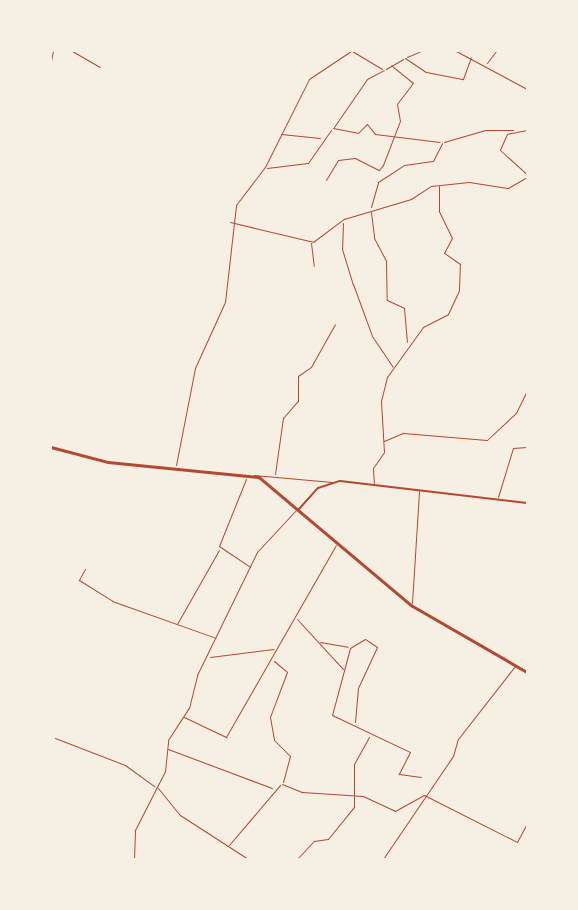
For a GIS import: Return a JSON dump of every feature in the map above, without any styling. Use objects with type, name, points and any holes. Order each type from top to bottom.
[{"type":"main road","points":[[51,447],[103,462],[254,475],[411,605],[527,672]]},
{"type":"street","points":[[51,61],[54,51]]},
{"type":"street","points":[[72,51],[100,66]]},
{"type":"street","points":[[175,468],[195,368],[225,302],[230,222],[265,167],[309,79],[352,51],[384,70]]},
{"type":"street","points":[[265,167],[275,171],[308,163],[367,79],[421,51]]},
{"type":"street","points":[[456,51],[487,65],[527,89]]},
{"type":"street","points":[[487,65],[496,51]]},
{"type":"street","points":[[405,58],[426,72],[463,79],[471,57]]},
{"type":"street","points":[[326,180],[338,160],[355,158],[380,170],[395,133],[397,104],[413,83],[391,65]]},
{"type":"street","points":[[333,128],[358,133],[367,124],[375,134],[395,133],[442,143],[485,130],[527,131]]},
{"type":"street","points":[[230,222],[311,242],[343,221],[439,186],[469,182],[508,188],[527,175],[500,150],[513,130]]},
{"type":"street","points":[[281,134],[323,139]]},
{"type":"street","points":[[407,344],[404,309],[387,300],[387,261],[374,238],[371,209],[378,182],[404,165],[433,161],[442,143]]},
{"type":"street","points":[[374,485],[384,440],[381,401],[394,368],[407,344],[448,314],[459,290],[460,264],[444,253],[452,238],[439,211],[439,186]]},
{"type":"street","points":[[343,221],[343,256],[372,336],[394,368]]},
{"type":"street","points":[[311,242],[314,266]]},
{"type":"street","points":[[275,474],[283,418],[298,401],[298,376],[311,367],[335,324]]},
{"type":"street","points":[[384,440],[403,433],[487,440],[516,413],[527,390]]},
{"type":"street","points":[[497,499],[513,448],[527,447]]},
{"type":"street","points":[[177,626],[220,548],[248,473]]},
{"type":"street","points":[[254,475],[275,474],[527,503]]},
{"type":"street","points":[[134,859],[135,830],[157,787],[167,749],[269,534],[332,482]]},
{"type":"street","points":[[411,605],[419,491]]},
{"type":"street","points":[[182,716],[226,737],[338,544]]},
{"type":"street","points":[[220,548],[252,568]]},
{"type":"street","points":[[85,569],[79,580],[92,590],[177,626],[218,639]]},
{"type":"street","points":[[295,618],[345,670]]},
{"type":"street","points":[[355,722],[358,688],[377,647],[359,639],[350,648],[332,715],[355,722],[371,735],[410,753],[398,774],[421,776]]},
{"type":"street","points":[[319,641],[350,648]]},
{"type":"street","points":[[210,657],[277,649]]},
{"type":"street","points":[[229,845],[273,790],[282,784],[290,757],[274,740],[270,717],[287,672],[272,660]]},
{"type":"street","points":[[383,859],[424,794],[517,665]]},
{"type":"street","points":[[297,859],[314,841],[328,839],[357,795],[354,764],[371,735]]},
{"type":"street","points":[[55,738],[125,765],[157,787],[180,815],[248,859]]},
{"type":"street","points":[[167,749],[248,775],[273,790]]},
{"type":"street","points":[[282,784],[302,792],[357,795],[395,811],[424,794]]},
{"type":"street","points":[[424,794],[517,842],[527,823]]}]
